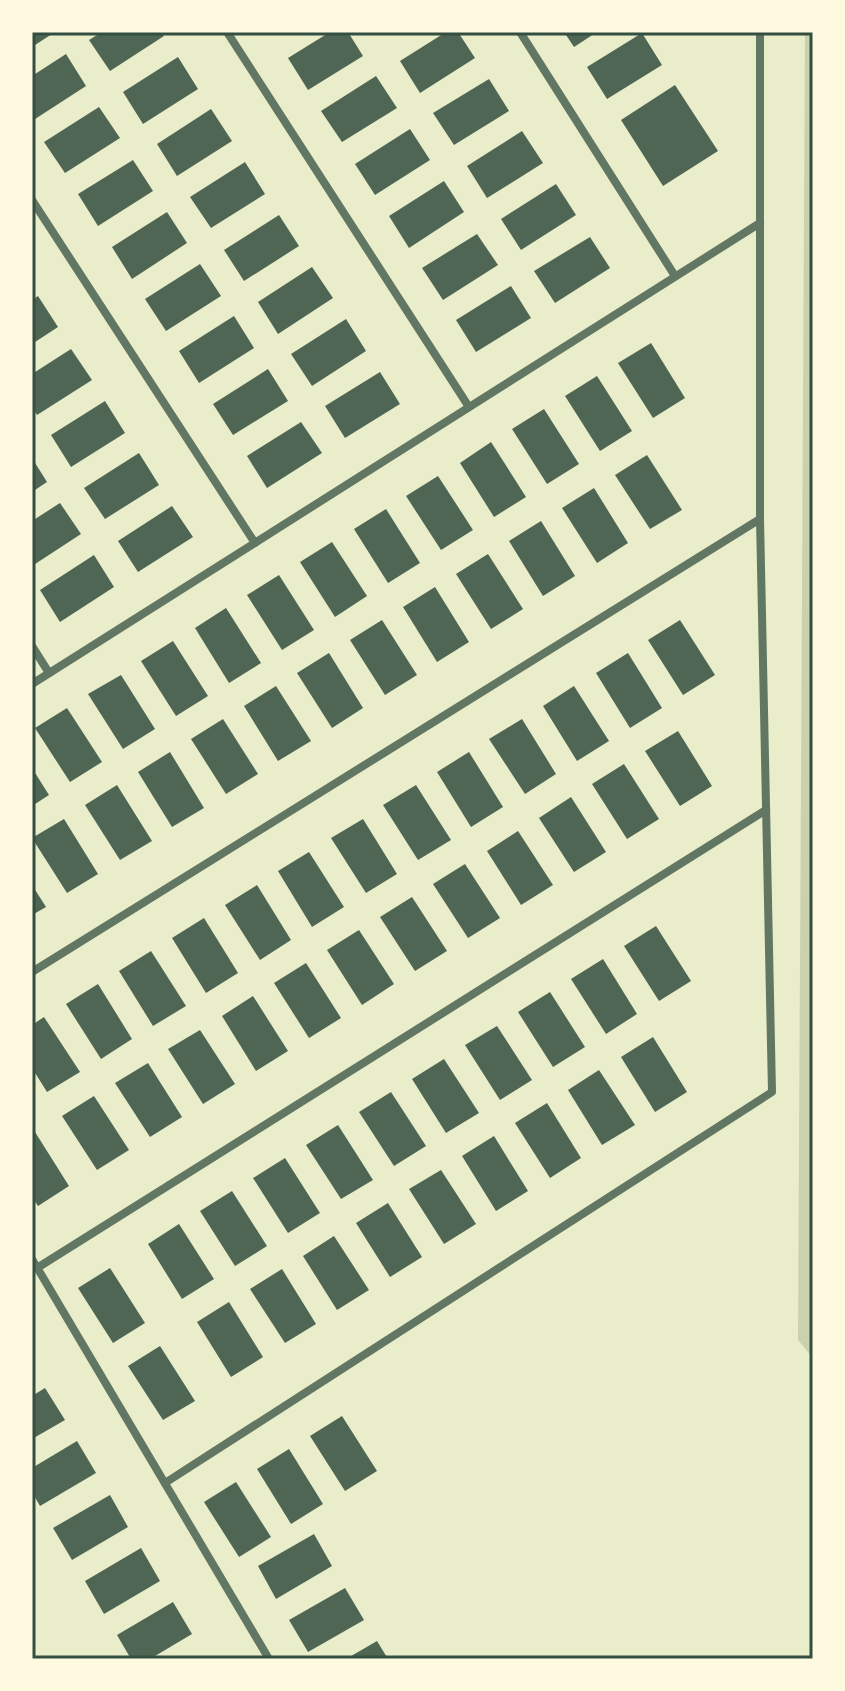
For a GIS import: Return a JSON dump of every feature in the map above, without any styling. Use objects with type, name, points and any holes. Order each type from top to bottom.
[{"type":"street","points":[[227,32],[469,407]]},
{"type":"street","points":[[520,32],[675,276]]},
{"type":"street","points":[[165,1483],[772,1092],[760,519],[760,32]]},
{"type":"street","points":[[32,200],[255,543]]},
{"type":"street","points":[[32,684],[760,223]]},
{"type":"street","points":[[32,972],[760,519]]},
{"type":"street","points":[[32,646],[49,673]]},
{"type":"street","points":[[269,1659],[34,1264],[766,810]]},
{"type":"green space","points":[[805,32],[813,32],[813,1358],[798,1340]]},
{"type":"building","points":[[32,32],[55,32],[32,47]]},
{"type":"building","points":[[102,32],[161,32],[164,36],[110,71],[89,40]]},
{"type":"building","points":[[330,32],[348,32],[363,56],[308,90],[288,58]]},
{"type":"building","points":[[446,32],[458,32],[475,58],[420,93],[400,61]]},
{"type":"building","points":[[564,32],[597,32],[574,47]]},
{"type":"building","points":[[642,33],[662,65],[607,99],[587,67]]},
{"type":"building","points":[[66,54],[86,86],[32,121],[32,76]]},
{"type":"building","points":[[178,57],[198,89],[143,124],[123,92]]},
{"type":"building","points":[[376,76],[397,108],[342,142],[321,111]]},
{"type":"building","points":[[489,79],[509,111],[454,145],[433,113]]},
{"type":"building","points":[[675,85],[718,151],[663,186],[621,120]]},
{"type":"building","points":[[99,107],[120,138],[65,173],[44,142]]},
{"type":"building","points":[[211,109],[232,141],[177,176],[157,144]]},
{"type":"building","points":[[410,129],[430,160],[375,195],[355,164]]},
{"type":"building","points":[[522,131],[543,163],[487,198],[467,166]]},
{"type":"building","points":[[133,160],[153,191],[98,226],[78,194]]},
{"type":"building","points":[[245,162],[265,194],[211,228],[190,197]]},
{"type":"building","points":[[444,181],[464,212],[409,248],[389,216]]},
{"type":"building","points":[[556,184],[576,215],[521,250],[501,219]]},
{"type":"building","points":[[167,212],[187,243],[132,279],[112,247]]},
{"type":"building","points":[[279,215],[299,246],[244,281],[224,250]]},
{"type":"building","points":[[477,234],[498,265],[443,300],[422,268]]},
{"type":"building","points":[[590,237],[610,268],[555,303],[534,271]]},
{"type":"building","points":[[200,264],[221,296],[166,331],[145,299]]},
{"type":"building","points":[[312,267],[333,298],[278,334],[258,302]]},
{"type":"building","points":[[511,286],[531,318],[476,352],[456,320]]},
{"type":"building","points":[[38,296],[58,327],[32,344],[32,300]]},
{"type":"building","points":[[234,316],[254,348],[199,383],[179,351]]},
{"type":"building","points":[[346,319],[366,351],[312,386],[291,354]]},
{"type":"building","points":[[651,343],[685,398],[653,418],[618,363]]},
{"type":"building","points":[[71,349],[92,380],[37,415],[32,407],[32,374]]},
{"type":"building","points":[[268,369],[288,401],[233,435],[213,404]]},
{"type":"building","points":[[380,372],[400,404],[345,438],[325,406]]},
{"type":"building","points":[[597,376],[632,431],[600,451],[565,396]]},
{"type":"building","points":[[105,401],[125,433],[71,467],[51,435]]},
{"type":"building","points":[[544,409],[579,464],[547,484],[512,429]]},
{"type":"building","points":[[301,422],[322,453],[267,488],[247,456]]},
{"type":"building","points":[[491,442],[526,497],[494,517],[460,463]]},
{"type":"building","points":[[139,453],[159,485],[105,519],[84,488]]},
{"type":"building","points":[[647,455],[682,510],[650,529],[615,475]]},
{"type":"building","points":[[32,458],[47,482],[32,492]]},
{"type":"building","points":[[438,476],[473,530],[441,550],[406,496]]},
{"type":"building","points":[[594,488],[628,543],[597,563],[562,508]]},
{"type":"building","points":[[60,503],[81,534],[32,566],[32,521]]},
{"type":"building","points":[[172,506],[193,537],[138,572],[118,541]]},
{"type":"building","points":[[386,509],[420,563],[388,583],[354,529]]},
{"type":"building","points":[[541,521],[575,576],[543,596],[509,541]]},
{"type":"building","points":[[332,542],[367,596],[335,617],[300,562]]},
{"type":"building","points":[[488,554],[523,609],[491,629],[456,574]]},
{"type":"building","points":[[94,555],[114,587],[60,622],[40,590]]},
{"type":"building","points":[[279,575],[314,630],[282,650],[247,595]]},
{"type":"building","points":[[435,587],[469,642],[437,662],[403,607]]},
{"type":"building","points":[[226,608],[261,663],[229,683],[195,628]]},
{"type":"building","points":[[382,620],[417,675],[385,695],[350,640]]},
{"type":"building","points":[[680,620],[715,675],[683,695],[648,640]]},
{"type":"building","points":[[173,641],[208,696],[176,716],[141,661]]},
{"type":"building","points":[[329,653],[363,708],[332,728],[297,673]]},
{"type":"building","points":[[628,653],[662,708],[630,728],[596,673]]},
{"type":"building","points":[[121,675],[155,729],[123,749],[88,694]]},
{"type":"building","points":[[276,686],[311,741],[278,761],[244,706]]},
{"type":"building","points":[[574,686],[609,741],[577,761],[543,706]]},
{"type":"building","points":[[67,708],[102,762],[70,782],[35,728]]},
{"type":"building","points":[[223,719],[258,774],[226,794],[191,739]]},
{"type":"building","points":[[522,719],[556,774],[525,794],[489,739]]},
{"type":"building","points":[[678,731],[712,786],[680,806],[645,751]]},
{"type":"building","points":[[170,752],[204,808],[172,827],[138,772]]},
{"type":"building","points":[[469,752],[503,807],[471,827],[437,772]]},
{"type":"building","points":[[624,764],[659,819],[627,839],[592,784]]},
{"type":"building","points":[[32,768],[49,795],[32,806]]},
{"type":"building","points":[[117,785],[152,841],[120,860],[85,805]]},
{"type":"building","points":[[416,785],[451,840],[418,860],[383,805]]},
{"type":"building","points":[[571,797],[606,852],[574,872],[539,818]]},
{"type":"building","points":[[64,819],[98,874],[67,893],[32,838]]},
{"type":"building","points":[[363,819],[397,874],[366,893],[331,838]]},
{"type":"building","points":[[518,831],[553,885],[521,905],[487,851]]},
{"type":"building","points":[[309,852],[344,907],[312,927],[278,871]]},
{"type":"building","points":[[465,864],[500,918],[468,938],[433,884]]},
{"type":"building","points":[[32,885],[46,907],[32,915]]},
{"type":"building","points":[[257,885],[291,940],[260,960],[225,905]]},
{"type":"building","points":[[412,897],[447,951],[415,971],[380,917]]},
{"type":"building","points":[[204,918],[238,973],[206,993],[172,938]]},
{"type":"building","points":[[656,926],[691,981],[659,1001],[624,946]]},
{"type":"building","points":[[359,930],[394,984],[362,1005],[327,950]]},
{"type":"building","points":[[151,951],[186,1006],[153,1026],[119,971]]},
{"type":"building","points":[[603,959],[637,1014],[606,1034],[571,979]]},
{"type":"building","points":[[306,963],[341,1018],[309,1038],[274,983]]},
{"type":"building","points":[[98,984],[132,1039],[101,1059],[66,1004]]},
{"type":"building","points":[[550,992],[585,1047],[553,1067],[518,1012]]},
{"type":"building","points":[[253,996],[288,1051],[256,1071],[222,1016]]},
{"type":"building","points":[[44,1017],[80,1072],[47,1092],[32,1068],[32,1025]]},
{"type":"building","points":[[497,1026],[532,1080],[500,1100],[465,1045]]},
{"type":"building","points":[[200,1030],[235,1084],[203,1104],[168,1049]]},
{"type":"building","points":[[653,1037],[687,1092],[655,1112],[621,1057]]},
{"type":"building","points":[[444,1059],[479,1113],[446,1133],[412,1079]]},
{"type":"building","points":[[148,1063],[182,1117],[150,1137],[115,1083]]},
{"type":"building","points":[[599,1070],[635,1125],[602,1145],[568,1090]]},
{"type":"building","points":[[391,1092],[426,1146],[394,1166],[359,1112]]},
{"type":"building","points":[[94,1096],[129,1150],[97,1170],[62,1116]]},
{"type":"building","points":[[547,1103],[581,1158],[550,1178],[515,1123]]},
{"type":"building","points":[[338,1125],[373,1180],[341,1199],[306,1145]]},
{"type":"building","points":[[35,1132],[69,1186],[38,1206],[32,1197],[32,1133]]},
{"type":"building","points":[[494,1136],[528,1191],[496,1211],[462,1156]]},
{"type":"building","points":[[285,1158],[320,1213],[288,1233],[253,1178]]},
{"type":"building","points":[[441,1170],[476,1224],[444,1244],[409,1189]]},
{"type":"building","points":[[232,1191],[267,1246],[235,1266],[200,1211]]},
{"type":"building","points":[[388,1203],[422,1257],[390,1277],[356,1223]]},
{"type":"building","points":[[179,1224],[214,1279],[182,1299],[148,1244]]},
{"type":"building","points":[[334,1236],[369,1290],[337,1310],[303,1256]]},
{"type":"building","points":[[110,1268],[145,1323],[113,1343],[78,1288]]},
{"type":"building","points":[[282,1269],[316,1324],[285,1343],[250,1289]]},
{"type":"building","points":[[229,1302],[263,1357],[231,1377],[197,1322]]},
{"type":"building","points":[[160,1346],[195,1401],[163,1420],[128,1366]]},
{"type":"building","points":[[45,1388],[65,1420],[32,1439],[32,1396]]},
{"type":"building","points":[[342,1416],[377,1471],[345,1491],[310,1436]]},
{"type":"building","points":[[77,1441],[96,1473],[40,1506],[32,1492],[32,1468]]},
{"type":"building","points":[[289,1449],[323,1504],[291,1524],[257,1469]]},
{"type":"building","points":[[236,1482],[271,1537],[239,1557],[204,1502]]},
{"type":"building","points":[[110,1495],[128,1527],[72,1560],[53,1528]]},
{"type":"building","points":[[314,1534],[332,1566],[276,1599],[258,1566]]},
{"type":"building","points":[[141,1548],[160,1581],[104,1614],[85,1581]]},
{"type":"building","points":[[345,1588],[364,1620],[308,1652],[289,1620]]},
{"type":"building","points":[[173,1602],[192,1634],[150,1659],[131,1659],[117,1635]]},
{"type":"building","points":[[377,1641],[388,1659],[346,1659]]}]
